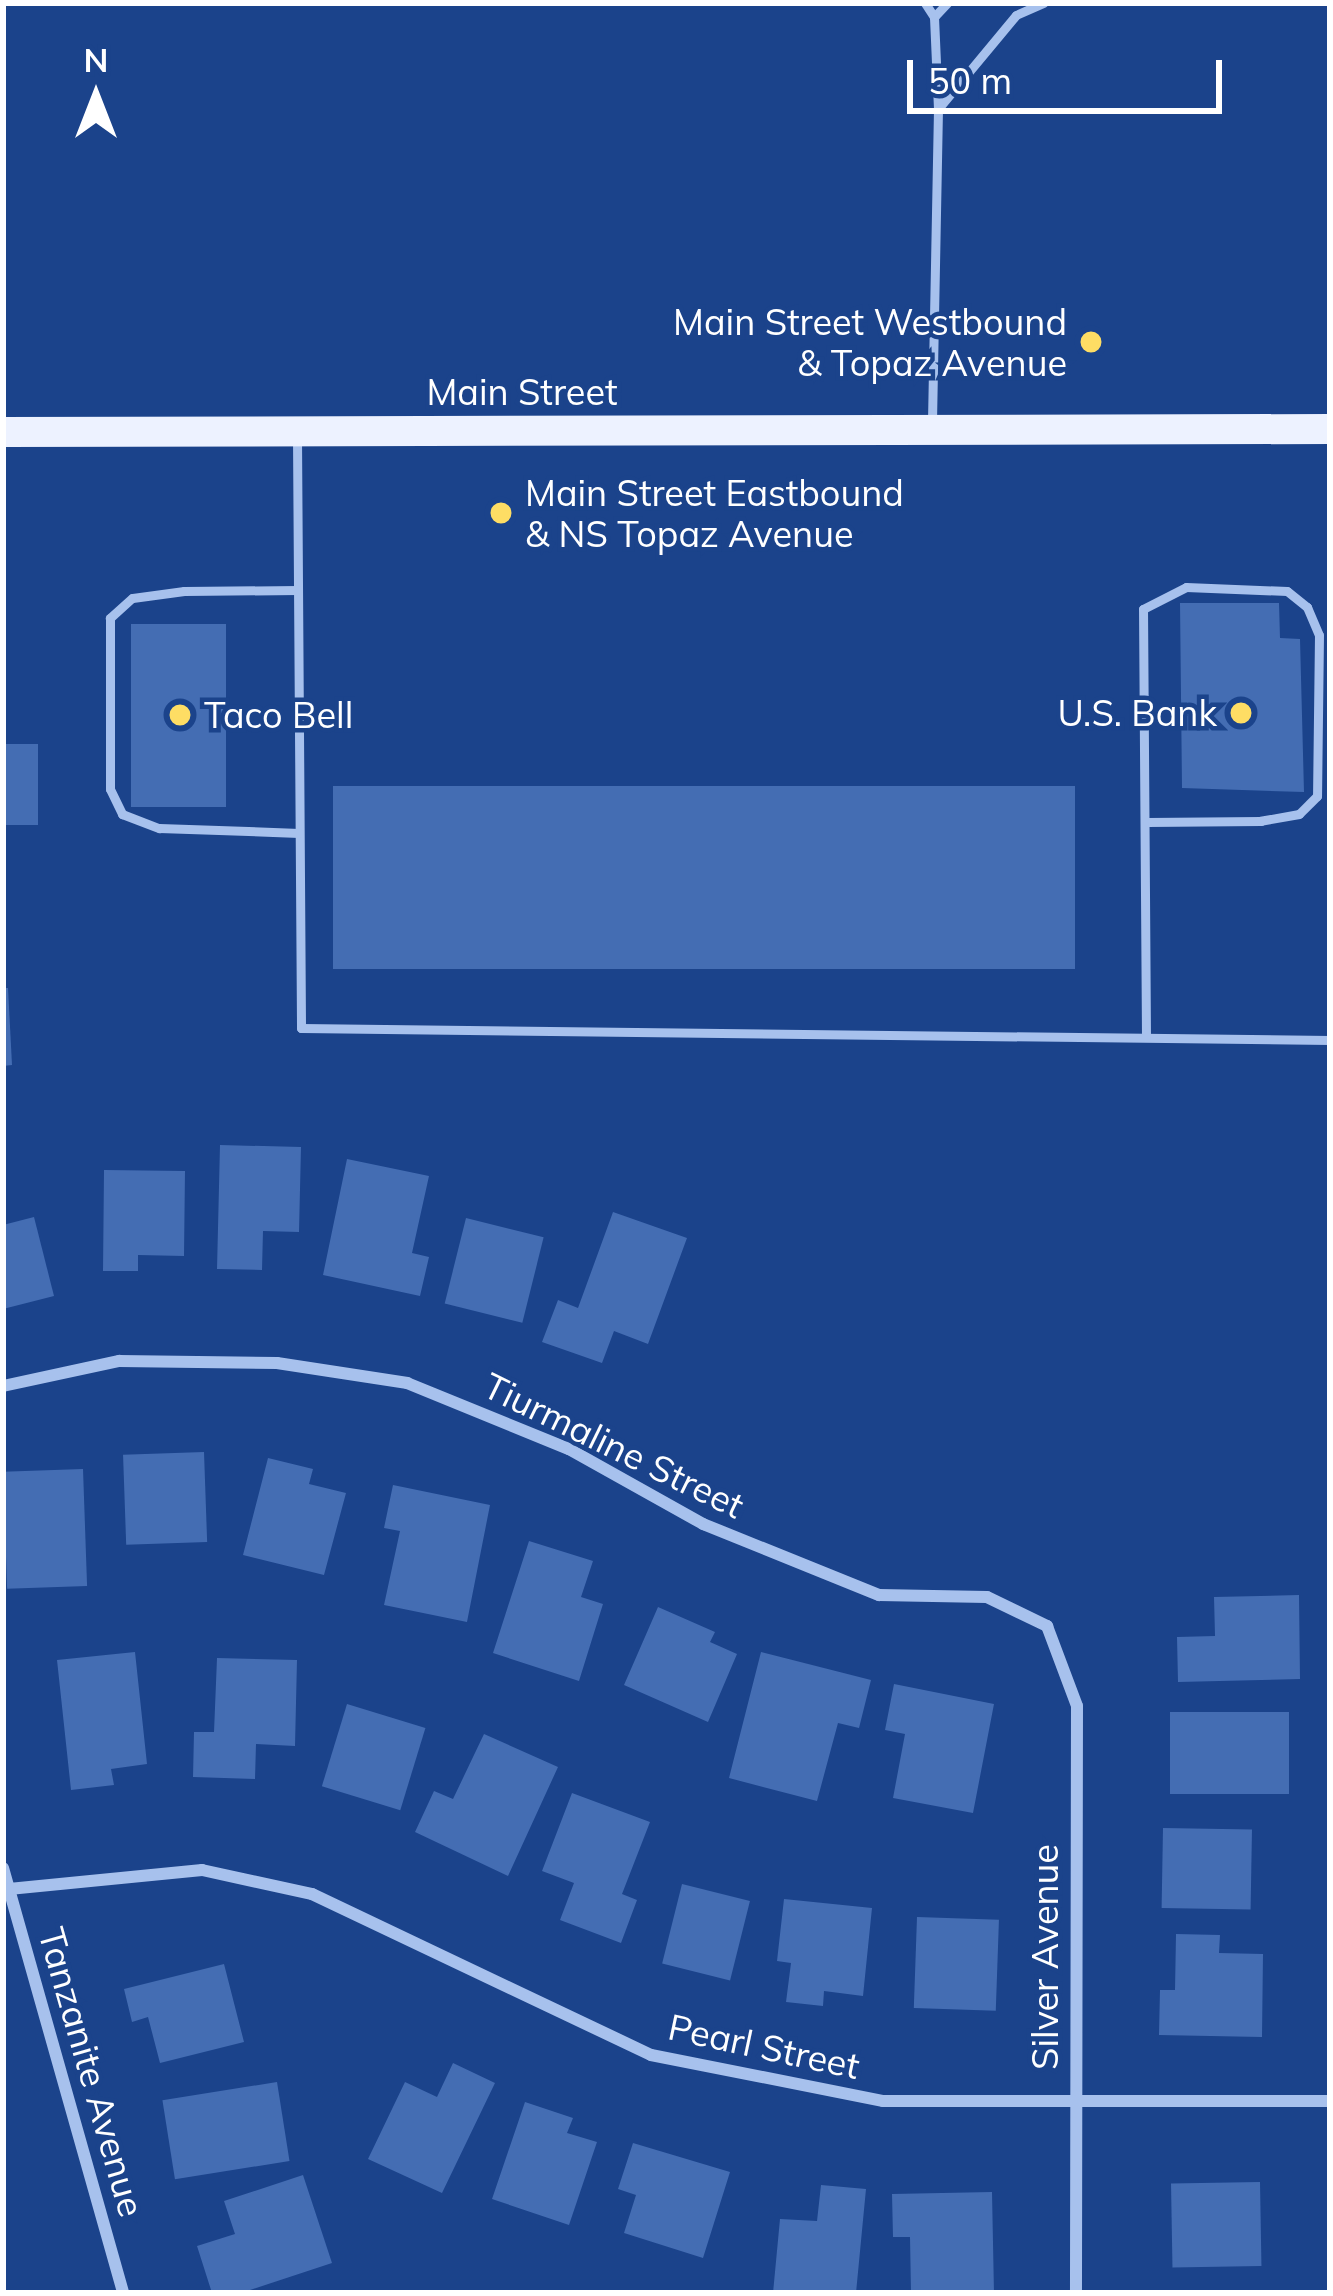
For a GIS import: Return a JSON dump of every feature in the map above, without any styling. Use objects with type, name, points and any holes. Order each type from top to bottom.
[{"type":"main road","name":"Main Street","points":[[3,432],[1330,429]]},
{"type":"street","name":"Tiurmaline Street","points":[[3,1386],[119,1361],[278,1364],[407,1383],[568,1449],[703,1524],[879,1595],[986,1598],[1047,1626]]},
{"type":"street","name":"Silver Avenue","points":[[1047,1626],[1077,1706],[1076,2293]]},
{"type":"street","name":"Tanzanite Avenue","points":[[3,1868],[123,2293]]},
{"type":"street","name":"Pearl Street","points":[[9,1889],[202,1870],[311,1894],[651,2055],[884,2101],[1330,2101]]},
{"type":"lane","points":[[925,3],[934,16],[938,109],[932,429]]},
{"type":"lane","points":[[934,16],[947,3]]},
{"type":"lane","points":[[938,109],[1029,4],[1043,3]]},
{"type":"lane","points":[[297,431],[301,1028],[1330,1040]]},
{"type":"lane","points":[[1146,1037],[1143,609],[1186,587],[1287,591],[1307,607],[1319,635],[1316,796],[1299,814],[1261,821],[1147,822]]},
{"type":"lane","points":[[298,590],[131,598],[110,618],[110,789],[122,814],[159,828],[299,832]]},
{"type":"building","name":"U.S. Bank","points":[[1180,603],[1279,603],[1280,638],[1300,639],[1304,792],[1182,788]]},
{"type":"building","name":"Taco Bell","points":[[131,624],[226,624],[226,807],[131,807]]},
{"type":"building","points":[[3,744],[38,744],[38,825],[3,825]]},
{"type":"building","points":[[333,786],[1075,786],[1075,969],[333,969]]},
{"type":"building","points":[[3,988],[8,988],[12,1065],[3,1066]]},
{"type":"building","points":[[220,1145],[301,1147],[299,1232],[263,1231],[262,1270],[217,1269]]},
{"type":"building","points":[[347,1159],[429,1176],[412,1253],[429,1257],[420,1296],[323,1275]]},
{"type":"building","points":[[104,1170],[185,1171],[184,1256],[138,1255],[138,1271],[103,1271]]},
{"type":"building","points":[[613,1212],[687,1238],[648,1344],[614,1331],[602,1363],[542,1342],[558,1300],[578,1308]]},
{"type":"building","points":[[34,1217],[54,1296],[3,1309],[3,1225]]},
{"type":"building","points":[[466,1218],[544,1237],[522,1323],[445,1303]]},
{"type":"building","points":[[204,1452],[207,1542],[126,1545],[123,1455]]},
{"type":"building","points":[[268,1458],[313,1469],[309,1484],[346,1493],[324,1575],[243,1555]]},
{"type":"building","points":[[83,1469],[87,1586],[7,1589],[3,1472]]},
{"type":"building","points":[[393,1485],[490,1505],[467,1622],[384,1605],[400,1531],[384,1528]]},
{"type":"building","points":[[529,1541],[593,1561],[581,1597],[603,1604],[579,1681],[493,1653]]},
{"type":"building","points":[[1299,1595],[1300,1679],[1178,1682],[1177,1637],[1215,1636],[1214,1597]]},
{"type":"building","points":[[658,1607],[715,1632],[710,1642],[737,1654],[708,1722],[624,1685]]},
{"type":"building","points":[[135,1652],[147,1764],[111,1769],[114,1785],[71,1790],[57,1660]]},
{"type":"building","points":[[761,1652],[871,1680],[859,1728],[838,1723],[817,1801],[729,1778]]},
{"type":"building","points":[[217,1658],[297,1660],[295,1746],[256,1744],[255,1779],[193,1777],[194,1732],[214,1732]]},
{"type":"building","points":[[894,1684],[994,1704],[973,1813],[893,1798],[905,1734],[885,1730]]},
{"type":"building","points":[[347,1704],[425,1728],[400,1810],[322,1786]]},
{"type":"building","points":[[1170,1712],[1289,1712],[1289,1794],[1170,1794]]},
{"type":"building","points":[[484,1734],[558,1767],[508,1876],[415,1832],[434,1791],[453,1799]]},
{"type":"building","points":[[572,1793],[650,1822],[622,1894],[637,1900],[621,1943],[560,1920],[574,1883],[542,1871]]},
{"type":"building","points":[[1163,1828],[1252,1830],[1251,1910],[1162,1908]]},
{"type":"building","points":[[682,1884],[750,1901],[730,1980],[662,1964]]},
{"type":"building","points":[[784,1899],[872,1908],[863,1996],[824,1991],[823,2006],[786,2002],[791,1963],[777,1961]]},
{"type":"building","points":[[917,1917],[999,1920],[996,2011],[914,2008]]},
{"type":"building","points":[[1176,1934],[1220,1935],[1219,1953],[1263,1954],[1262,2037],[1159,2035],[1160,1990],[1175,1990]]},
{"type":"building","points":[[224,1964],[244,2042],[160,2063],[148,2017],[132,2022],[124,1989]]},
{"type":"building","points":[[453,2063],[495,2083],[442,2193],[368,2159],[405,2082],[437,2097]]},
{"type":"building","points":[[277,2082],[290,2161],[175,2179],[162,2100]]},
{"type":"building","points":[[525,2102],[573,2118],[567,2133],[597,2142],[569,2225],[492,2199]]},
{"type":"building","points":[[633,2143],[730,2172],[703,2258],[624,2233],[636,2195],[618,2189]]},
{"type":"building","points":[[303,2175],[332,2263],[241,2293],[212,2293],[197,2246],[235,2234],[224,2201]]},
{"type":"building","points":[[1260,2182],[1261,2266],[1172,2268],[1171,2184]]},
{"type":"building","points":[[821,2185],[866,2189],[856,2293],[773,2293],[780,2219],[817,2221]]},
{"type":"building","points":[[992,2192],[994,2293],[911,2293],[910,2237],[893,2237],[892,2194]]},
{"type":"place","name":"Main Street Westbound & Topaz Avenue","points":[[1091,342]]},
{"type":"place","name":"Main Street Eastbound & NS Topaz Avenue","points":[[501,513]]},
{"type":"place","name":"U.S. Bank","points":[[1241,713]]},
{"type":"place","name":"Taco Bell","points":[[180,715]]}]
